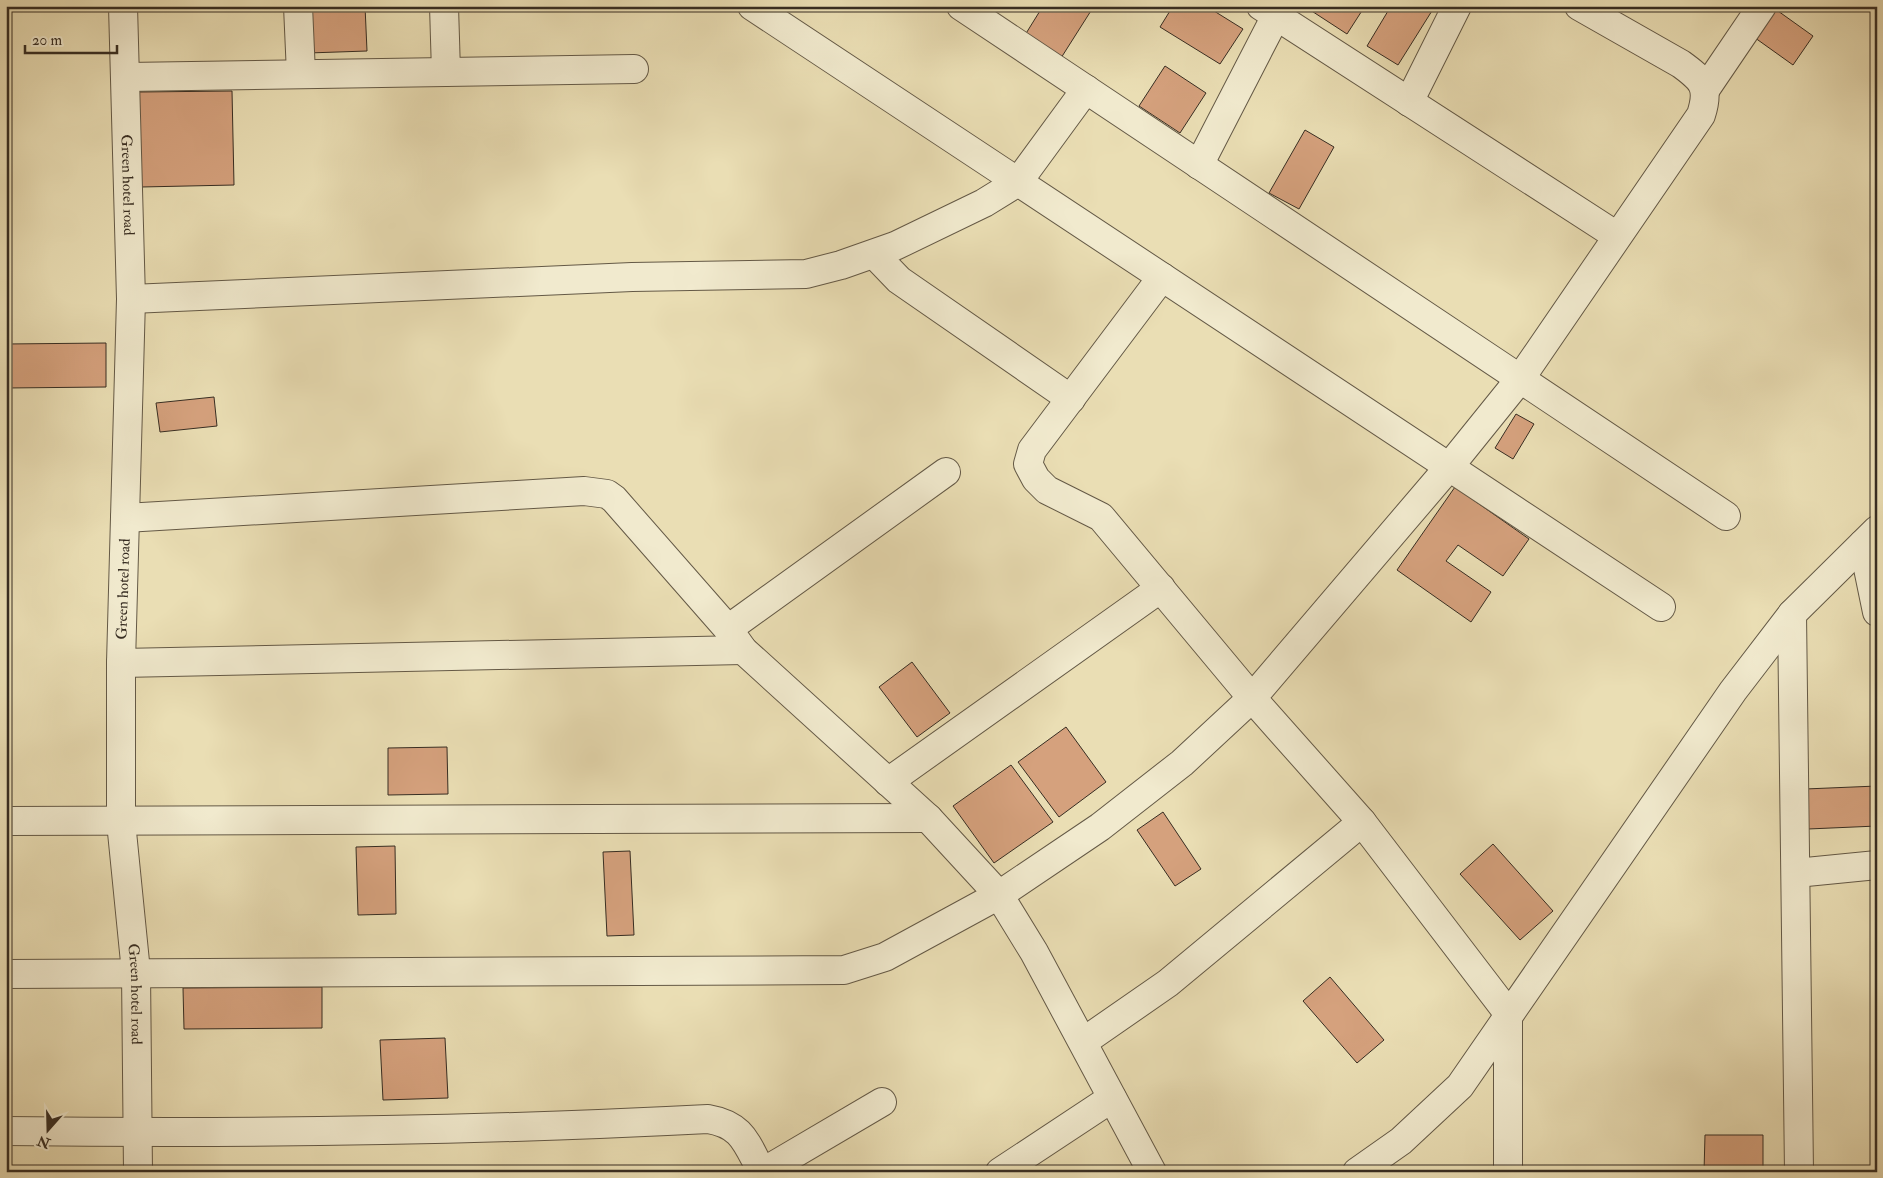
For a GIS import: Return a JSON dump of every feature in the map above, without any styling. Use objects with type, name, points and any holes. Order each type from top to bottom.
[{"type":"street","name":"Green hotel road","points":[[123,6],[127,77],[132,299],[121,663],[121,822],[136,972],[138,1172]]},
{"type":"street","points":[[298,6],[301,74]]},
{"type":"street","points":[[444,6],[446,72]]},
{"type":"street","points":[[752,6],[1661,607]]},
{"type":"street","points":[[961,6],[1726,516]]},
{"type":"street","points":[[1409,102],[1457,6]]},
{"type":"street","points":[[6,974],[844,970],[885,957],[999,895],[1100,827],[1182,763],[1252,698],[1449,467],[1520,379],[1701,115],[1705,102],[1703,82],[1681,64],[1579,6]]},
{"type":"street","points":[[1705,90],[1762,6]]},
{"type":"street","points":[[1199,165],[1273,10],[1409,102],[1617,236]]},
{"type":"street","points":[[127,77],[634,69]]},
{"type":"street","points":[[132,299],[632,278],[806,274],[874,254],[931,230],[1018,182],[1086,89]]},
{"type":"street","points":[[874,254],[899,280],[1070,399]]},
{"type":"street","points":[[1162,277],[1032,450],[1029,458],[1029,470],[1047,490],[1101,517],[1252,698],[1362,822],[1508,1014],[1508,1172]]},
{"type":"street","points":[[121,663],[736,640],[946,472]]},
{"type":"street","points":[[125,518],[597,492],[614,499],[736,640],[928,818],[999,895],[1034,952],[1152,1172]]},
{"type":"street","points":[[1870,537],[1877,612]]},
{"type":"street","points":[[1357,1172],[1401,1141],[1460,1086],[1733,691],[1792,614],[1870,537]]},
{"type":"street","points":[[888,782],[1161,588]]},
{"type":"street","points":[[1792,614],[1799,1172]]},
{"type":"street","points":[[6,821],[928,818]]},
{"type":"street","points":[[1082,1042],[1168,983],[1362,822]]},
{"type":"street","points":[[1796,873],[1877,865]]},
{"type":"street","points":[[1000,1172],[1112,1098]]},
{"type":"street","points":[[6,1131],[137,1133],[385,1130],[708,1119],[725,1122],[735,1128],[762,1172],[882,1102]]},
{"type":"building","points":[[306,6],[365,6],[367,51],[308,53]]},
{"type":"building","points":[[1043,6],[1094,6],[1061,58],[1025,35]]},
{"type":"building","points":[[1173,6],[1206,6],[1243,29],[1220,64],[1160,27]]},
{"type":"building","points":[[1304,6],[1365,6],[1347,34]]},
{"type":"building","points":[[1391,6],[1435,6],[1398,65],[1367,46]]},
{"type":"building","points":[[1771,6],[1813,36],[1793,65],[1751,35]]},
{"type":"building","points":[[1165,66],[1206,93],[1180,133],[1139,106]]},
{"type":"building","points":[[232,91],[234,185],[141,187],[139,92]]},
{"type":"building","points":[[1305,130],[1334,147],[1299,209],[1269,193]]},
{"type":"building","points":[[106,343],[106,387],[6,388],[6,344]]},
{"type":"building","points":[[214,397],[217,426],[160,432],[156,403]]},
{"type":"building","points":[[1516,414],[1534,424],[1513,459],[1495,448]]},
{"type":"building","points":[[1455,487],[1529,539],[1503,576],[1458,545],[1446,561],[1491,592],[1471,622],[1397,570]]},
{"type":"building","points":[[912,662],[950,713],[917,737],[879,687]]},
{"type":"building","points":[[1066,727],[1106,782],[1059,817],[1018,762]]},
{"type":"building","points":[[447,747],[448,794],[388,795],[388,748]]},
{"type":"building","points":[[1011,765],[1053,822],[994,863],[953,806]]},
{"type":"building","points":[[1877,786],[1877,826],[1808,829],[1805,789]]},
{"type":"building","points":[[1163,812],[1201,869],[1175,886],[1137,830]]},
{"type":"building","points":[[1493,844],[1553,911],[1520,940],[1460,874]]},
{"type":"building","points":[[395,846],[396,914],[358,915],[356,847]]},
{"type":"building","points":[[630,851],[634,935],[607,936],[603,852]]},
{"type":"building","points":[[1330,977],[1384,1040],[1357,1063],[1303,1001]]},
{"type":"building","points":[[322,987],[322,1028],[184,1029],[183,988]]},
{"type":"building","points":[[445,1038],[448,1098],[383,1100],[380,1040]]},
{"type":"building","points":[[1705,1135],[1763,1135],[1763,1172],[1704,1172]]}]
